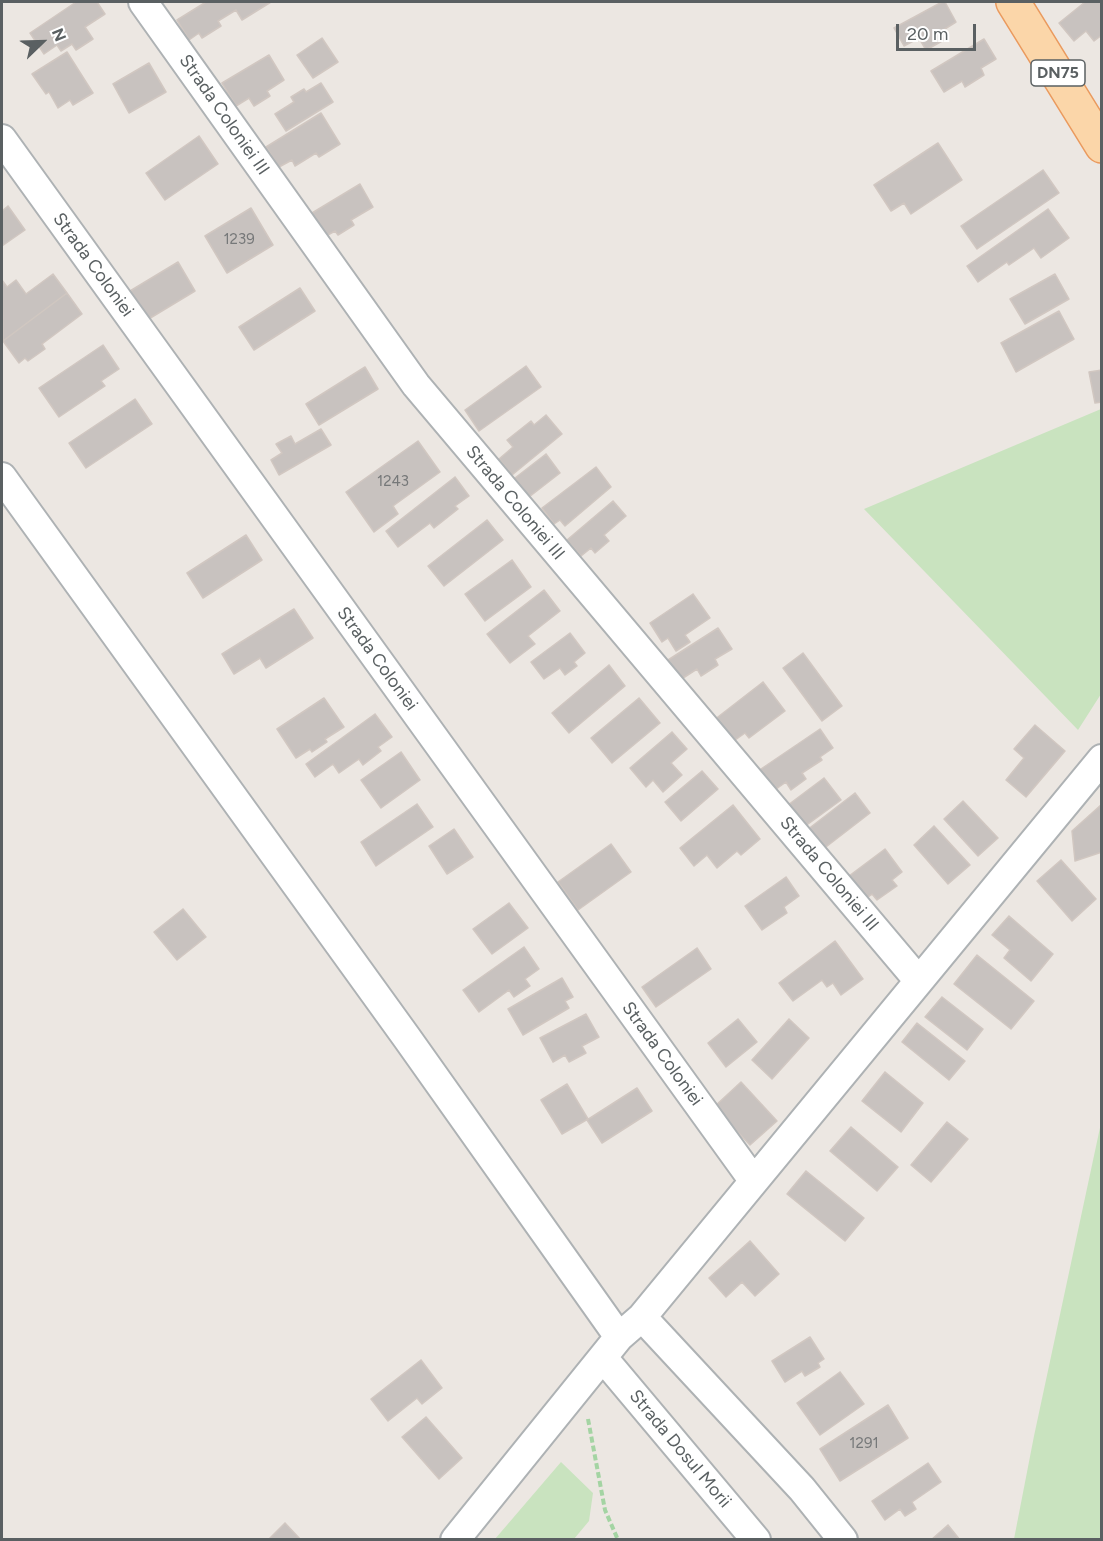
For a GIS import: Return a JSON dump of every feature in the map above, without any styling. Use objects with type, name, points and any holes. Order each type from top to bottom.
[{"type":"main road","name":"DN75","points":[[1012,2],[1101,146]]},
{"type":"street","name":"Strada Coloniei III","points":[[143,2],[416,385],[918,980]]},
{"type":"street","name":"Strada Coloniei","points":[[2,139],[753,1180]]},
{"type":"street","name":"Strada Dosul Morii","points":[[2,477],[400,1028],[611,1348],[756,1539]]},
{"type":"street","points":[[455,1539],[611,1348],[642,1317],[1101,759]]},
{"type":"street","points":[[642,1317],[802,1489],[843,1539]]},
{"type":"path","points":[[581,1386],[605,1510],[618,1539]]},
{"type":"green space","points":[[1101,409],[1101,694],[1078,730],[864,509]]},
{"type":"green space","points":[[1101,1123],[1101,1539],[1014,1539],[1034,1436]]},
{"type":"green space","points":[[561,1462],[593,1493],[589,1521],[574,1539],[495,1539]]},
{"type":"building","points":[[76,2],[97,2],[105,14],[85,27],[93,39],[76,50],[72,44],[61,51],[57,45],[44,54],[30,33]]},
{"type":"building","points":[[206,2],[271,2],[242,20],[236,10],[218,21],[221,26],[202,38],[199,33],[189,40],[177,20]]},
{"type":"building","points":[[945,2],[956,22],[940,32],[944,40],[926,50],[919,38],[904,46],[894,28]]},
{"type":"building","points":[[1085,2],[1102,2],[1102,35],[1094,41],[1086,31],[1074,41],[1059,23]]},
{"type":"building","points":[[322,38],[338,62],[313,78],[297,55]]},
{"type":"building","points":[[984,39],[996,59],[981,68],[984,75],[965,87],[962,81],[944,92],[931,71]]},
{"type":"building","points":[[67,52],[93,93],[73,105],[70,100],[58,108],[49,92],[46,94],[32,74]]},
{"type":"building","points":[[269,55],[284,80],[267,91],[270,96],[254,106],[249,98],[236,106],[222,83]]},
{"type":"building","points":[[149,63],[166,92],[129,113],[113,84]]},
{"type":"building","points":[[321,83],[333,102],[286,131],[275,114],[294,102],[291,97],[304,89],[306,92]]},
{"type":"building","points":[[321,113],[340,144],[319,157],[316,153],[295,166],[292,160],[279,167],[266,147]]},
{"type":"building","points":[[199,136],[218,164],[165,200],[146,173]]},
{"type":"building","points":[[938,143],[962,180],[911,214],[904,203],[891,211],[874,185]]},
{"type":"building","points":[[1043,170],[1059,193],[977,249],[961,226]]},
{"type":"building","points":[[360,184],[373,207],[351,220],[354,225],[338,235],[335,231],[326,236],[312,213]]},
{"type":"building","points":[[8,206],[25,230],[2,246],[2,211]]},
{"type":"building","points":[[251,208],[273,245],[227,273],[205,236]]},
{"type":"building","points":[[1048,209],[1069,238],[1041,258],[1034,248],[1009,265],[1007,262],[978,282],[967,266]]},
{"type":"building","points":[[178,262],[195,291],[147,320],[130,291]]},
{"type":"building","points":[[53,274],[67,293],[3,341],[2,280],[7,287],[16,280],[26,294]]},
{"type":"building","points":[[1055,274],[1069,299],[1025,324],[1010,299]]},
{"type":"building","points":[[300,288],[315,311],[254,350],[239,327]]},
{"type":"building","points":[[67,293],[82,314],[42,344],[45,349],[28,361],[25,358],[19,363],[3,341]]},
{"type":"building","points":[[1059,311],[1074,339],[1016,372],[1001,343]]},
{"type":"building","points":[[103,345],[119,369],[101,381],[105,386],[59,417],[39,388]]},
{"type":"building","points":[[526,366],[541,387],[479,431],[465,410]]},
{"type":"building","points":[[365,367],[378,389],[319,425],[306,404]]},
{"type":"building","points":[[1102,370],[1102,402],[1095,403],[1089,372]]},
{"type":"building","points":[[135,399],[152,424],[86,468],[69,443]]},
{"type":"building","points":[[546,415],[562,434],[512,475],[499,459],[513,447],[507,440],[531,421],[534,425]]},
{"type":"building","points":[[321,429],[331,445],[279,475],[271,460],[282,453],[276,444],[291,436],[295,444]]},
{"type":"building","points":[[418,441],[440,472],[393,506],[398,514],[374,532],[346,492]]},
{"type":"building","points":[[546,454],[560,473],[529,497],[515,478]]},
{"type":"building","points":[[596,467],[611,487],[565,526],[560,520],[554,524],[542,508]]},
{"type":"building","points":[[455,477],[469,496],[455,506],[458,509],[434,528],[430,523],[398,547],[386,531]]},
{"type":"building","points":[[613,501],[626,516],[604,535],[609,541],[595,553],[591,548],[581,556],[567,540]]},
{"type":"building","points":[[487,520],[503,540],[444,586],[428,566]]},
{"type":"building","points":[[246,535],[262,560],[203,598],[187,573]]},
{"type":"building","points":[[512,560],[531,587],[485,621],[465,594]]},
{"type":"building","points":[[544,590],[560,611],[528,636],[535,644],[510,663],[487,634]]},
{"type":"building","points":[[693,594],[710,618],[685,635],[690,642],[676,651],[668,638],[662,642],[650,623]]},
{"type":"building","points":[[294,609],[313,638],[266,668],[260,658],[234,674],[222,654]]},
{"type":"building","points":[[718,628],[732,649],[715,659],[718,665],[701,676],[697,669],[680,680],[668,660]]},
{"type":"building","points":[[570,633],[585,653],[574,662],[577,666],[565,675],[560,668],[544,679],[531,662]]},
{"type":"building","points":[[803,653],[842,706],[822,721],[783,668]]},
{"type":"building","points":[[609,665],[625,686],[569,733],[552,713]]},
{"type":"building","points":[[763,682],[785,711],[749,738],[745,733],[731,743],[714,720]]},
{"type":"building","points":[[324,698],[344,727],[325,739],[327,742],[312,752],[310,749],[296,758],[277,729]]},
{"type":"building","points":[[639,698],[660,723],[612,763],[591,738]]},
{"type":"building","points":[[375,714],[392,737],[378,747],[381,751],[363,765],[359,759],[339,773],[333,764],[315,777],[306,764]]},
{"type":"building","points":[[1035,725],[1065,751],[1026,797],[1006,780],[1024,758],[1014,749]]},
{"type":"building","points":[[820,729],[833,748],[820,757],[822,760],[802,773],[806,779],[791,790],[786,782],[772,792],[758,771]]},
{"type":"building","points":[[672,732],[687,749],[671,763],[682,775],[663,792],[653,780],[646,787],[630,768]]},
{"type":"building","points":[[401,752],[420,780],[381,808],[361,780]]},
{"type":"building","points":[[702,771],[718,789],[681,821],[665,802]]},
{"type":"building","points":[[824,778],[841,800],[804,827],[788,805]]},
{"type":"building","points":[[855,793],[870,813],[822,850],[807,830]]},
{"type":"building","points":[[963,801],[998,838],[978,856],[944,819]]},
{"type":"building","points":[[417,804],[433,827],[376,866],[361,842]]},
{"type":"building","points":[[1102,804],[1102,852],[1075,861],[1072,831]]},
{"type":"building","points":[[733,805],[760,839],[741,855],[737,851],[717,868],[707,855],[694,866],[680,848]]},
{"type":"building","points":[[934,826],[970,865],[948,884],[914,845]]},
{"type":"building","points":[[454,829],[473,857],[447,874],[429,846]]},
{"type":"building","points":[[611,844],[631,872],[578,910],[558,882]]},
{"type":"building","points":[[885,849],[902,872],[892,880],[897,886],[877,900],[872,894],[862,902],[845,879]]},
{"type":"building","points":[[1061,860],[1096,899],[1072,921],[1037,881]]},
{"type":"building","points":[[786,877],[799,896],[784,907],[787,913],[762,930],[745,906]]},
{"type":"building","points":[[509,903],[528,928],[492,954],[473,929]]},
{"type":"building","points":[[183,909],[206,937],[177,960],[154,932]]},
{"type":"building","points":[[1009,916],[1053,954],[1031,981],[1004,958],[1010,950],[992,935]]},
{"type":"building","points":[[835,941],[863,979],[841,995],[833,983],[827,987],[822,980],[793,1001],[779,983]]},
{"type":"building","points":[[524,947],[539,969],[525,979],[530,986],[514,997],[509,990],[479,1012],[463,990]]},
{"type":"building","points":[[697,948],[711,969],[656,1007],[642,987]]},
{"type":"building","points":[[977,955],[1034,1001],[1011,1029],[954,984]]},
{"type":"building","points":[[562,978],[573,997],[565,1001],[569,1008],[523,1035],[508,1009]]},
{"type":"building","points":[[942,997],[983,1029],[967,1050],[925,1017]]},
{"type":"building","points":[[586,1014],[599,1037],[582,1046],[586,1053],[569,1062],[565,1055],[553,1062],[540,1038]]},
{"type":"building","points":[[738,1019],[757,1042],[726,1067],[708,1043]]},
{"type":"building","points":[[789,1019],[809,1038],[772,1079],[752,1060]]},
{"type":"building","points":[[917,1023],[965,1061],[949,1080],[902,1042]]},
{"type":"building","points":[[885,1072],[923,1103],[901,1132],[862,1101]]},
{"type":"building","points":[[741,1082],[777,1121],[750,1145],[714,1107]]},
{"type":"building","points":[[567,1084],[588,1119],[562,1134],[541,1100]]},
{"type":"building","points":[[637,1088],[652,1111],[602,1143],[587,1120]]},
{"type":"building","points":[[947,1122],[968,1139],[931,1182],[911,1165]]},
{"type":"building","points":[[851,1127],[898,1167],[877,1191],[830,1151]]},
{"type":"building","points":[[806,1171],[864,1218],[845,1241],[787,1194]]},
{"type":"building","points":[[750,1241],[779,1274],[755,1296],[742,1282],[726,1297],[709,1278]]},
{"type":"building","points":[[810,1337],[824,1359],[818,1363],[820,1367],[805,1376],[802,1371],[785,1382],[772,1361]]},
{"type":"building","points":[[421,1360],[442,1388],[422,1404],[417,1398],[388,1421],[371,1399]]},
{"type":"building","points":[[840,1372],[864,1404],[820,1435],[797,1403]]},
{"type":"building","points":[[888,1405],[908,1438],[840,1481],[820,1449]]},
{"type":"building","points":[[426,1417],[462,1458],[439,1479],[402,1437]]},
{"type":"building","points":[[928,1463],[941,1482],[912,1502],[916,1509],[905,1516],[900,1509],[885,1520],[872,1501]]},
{"type":"building","points":[[285,1523],[301,1540],[268,1540]]},
{"type":"building","points":[[948,1525],[960,1540],[931,1540]]}]
